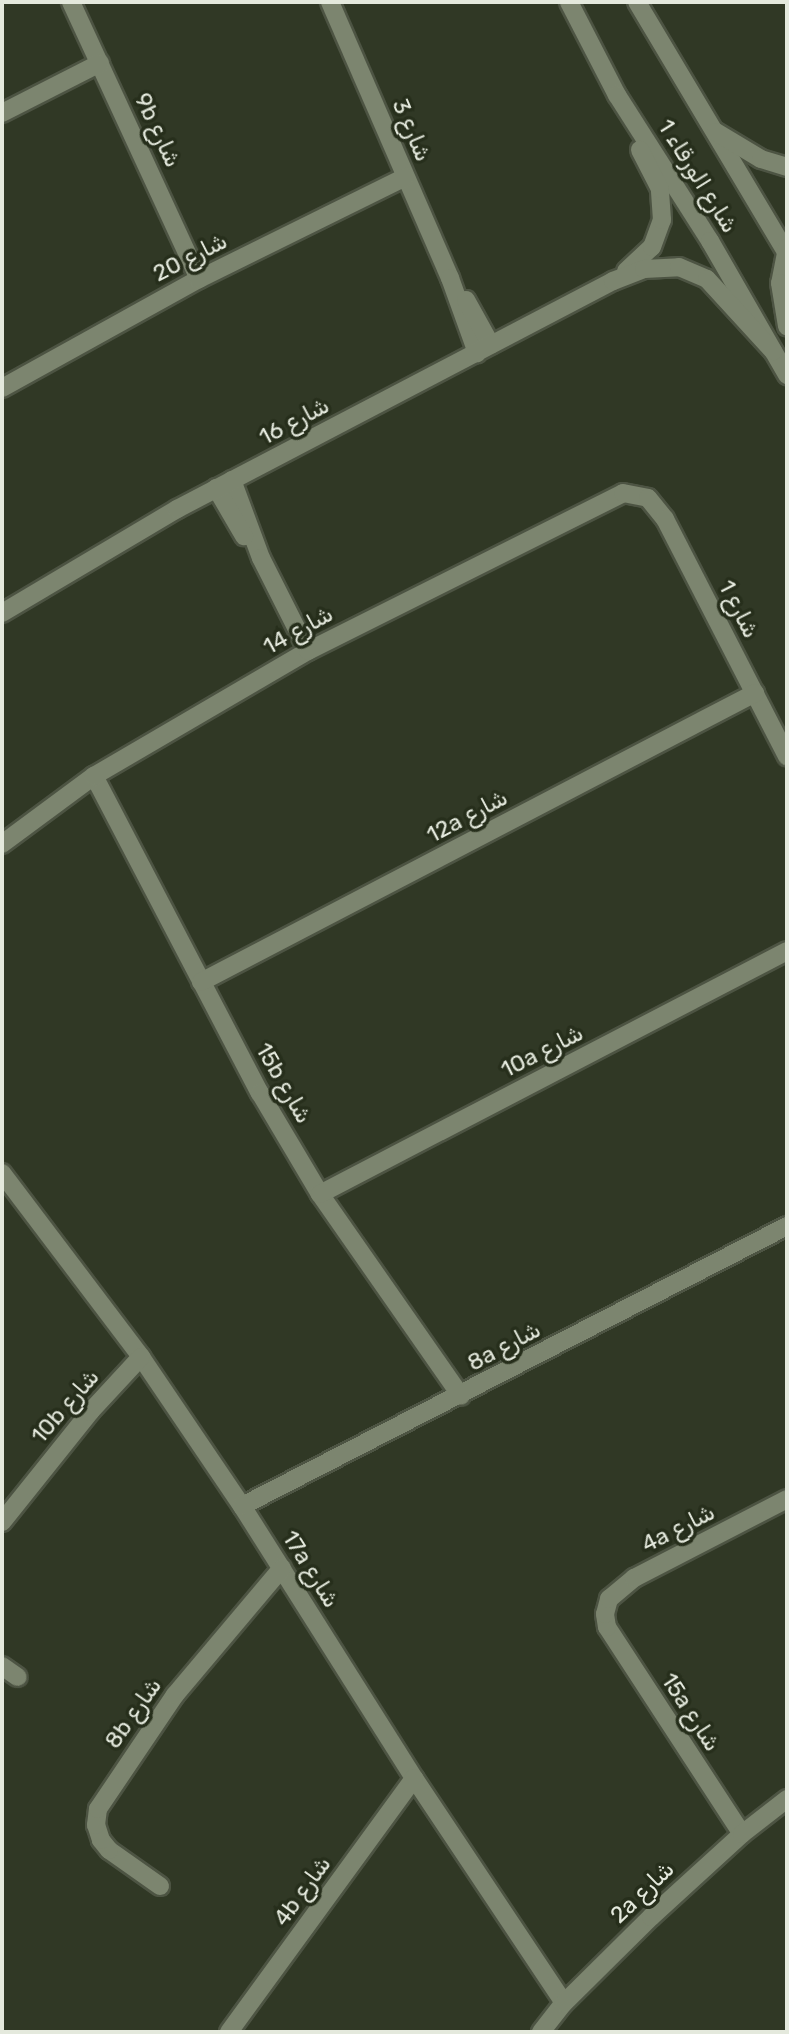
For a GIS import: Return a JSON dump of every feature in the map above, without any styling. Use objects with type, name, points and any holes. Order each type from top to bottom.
[{"type":"street","name":"9b شارع","points":[[71,2],[199,279]]},
{"type":"street","name":"شارع 3","points":[[330,2],[405,177],[484,349]]},
{"type":"street","name":"شارع الورقاء 1","points":[[569,2],[617,95],[710,241],[787,375]]},
{"type":"street","name":"شارع الورقاء 1","points":[[637,2],[710,128],[787,251]]},
{"type":"street","points":[[2,113],[100,64]]},
{"type":"street","name":"شارع 16","points":[[2,613],[224,484],[613,281],[640,261],[652,247],[660,230],[663,209],[660,189],[617,95]]},
{"type":"street","points":[[710,128],[761,159],[787,167]]},
{"type":"street","name":"شارع 20","points":[[2,388],[199,279],[405,177]]},
{"type":"street","points":[[787,251],[780,282],[787,326]]},
{"type":"street","name":"شارع 16","points":[[613,281],[656,267],[691,271],[714,285],[773,351]]},
{"type":"street","points":[[224,484],[308,651]]},
{"type":"street","name":"شارع 14","points":[[2,844],[94,776],[308,651],[610,496],[636,493]]},
{"type":"street","name":"شارع 1","points":[[636,493],[648,498],[665,519],[787,757]]},
{"type":"street","name":"12a شارع","points":[[201,982],[755,693]]},
{"type":"street","name":"15b شارع","points":[[94,776],[130,839],[260,1093],[320,1194],[461,1396]]},
{"type":"street","name":"10a شارع","points":[[320,1194],[787,951]]},
{"type":"street","name":"17a شارع","points":[[2,1172],[141,1357],[242,1506],[414,1779],[564,2003]]},
{"type":"street","name":"8a شارع","points":[[242,1506],[461,1396],[787,1226]]},
{"type":"street","name":"10b شارع","points":[[2,1522],[90,1412],[141,1357]]},
{"type":"street","name":"4a شارع","points":[[605,1614],[609,1599],[634,1578],[787,1499]]},
{"type":"street","name":"8b شارع","points":[[160,1886],[109,1850],[101,1840],[96,1825],[98,1810],[175,1695],[282,1568]]},
{"type":"street","name":"15a شارع","points":[[605,1614],[607,1628],[742,1834]]},
{"type":"street","points":[[2,1665],[18,1677]]},
{"type":"street","name":"4b شارع","points":[[229,2032],[414,1779]]},
{"type":"street","name":"2a شارع","points":[[541,2032],[564,2003],[651,1917],[742,1834],[787,1799]]}]
